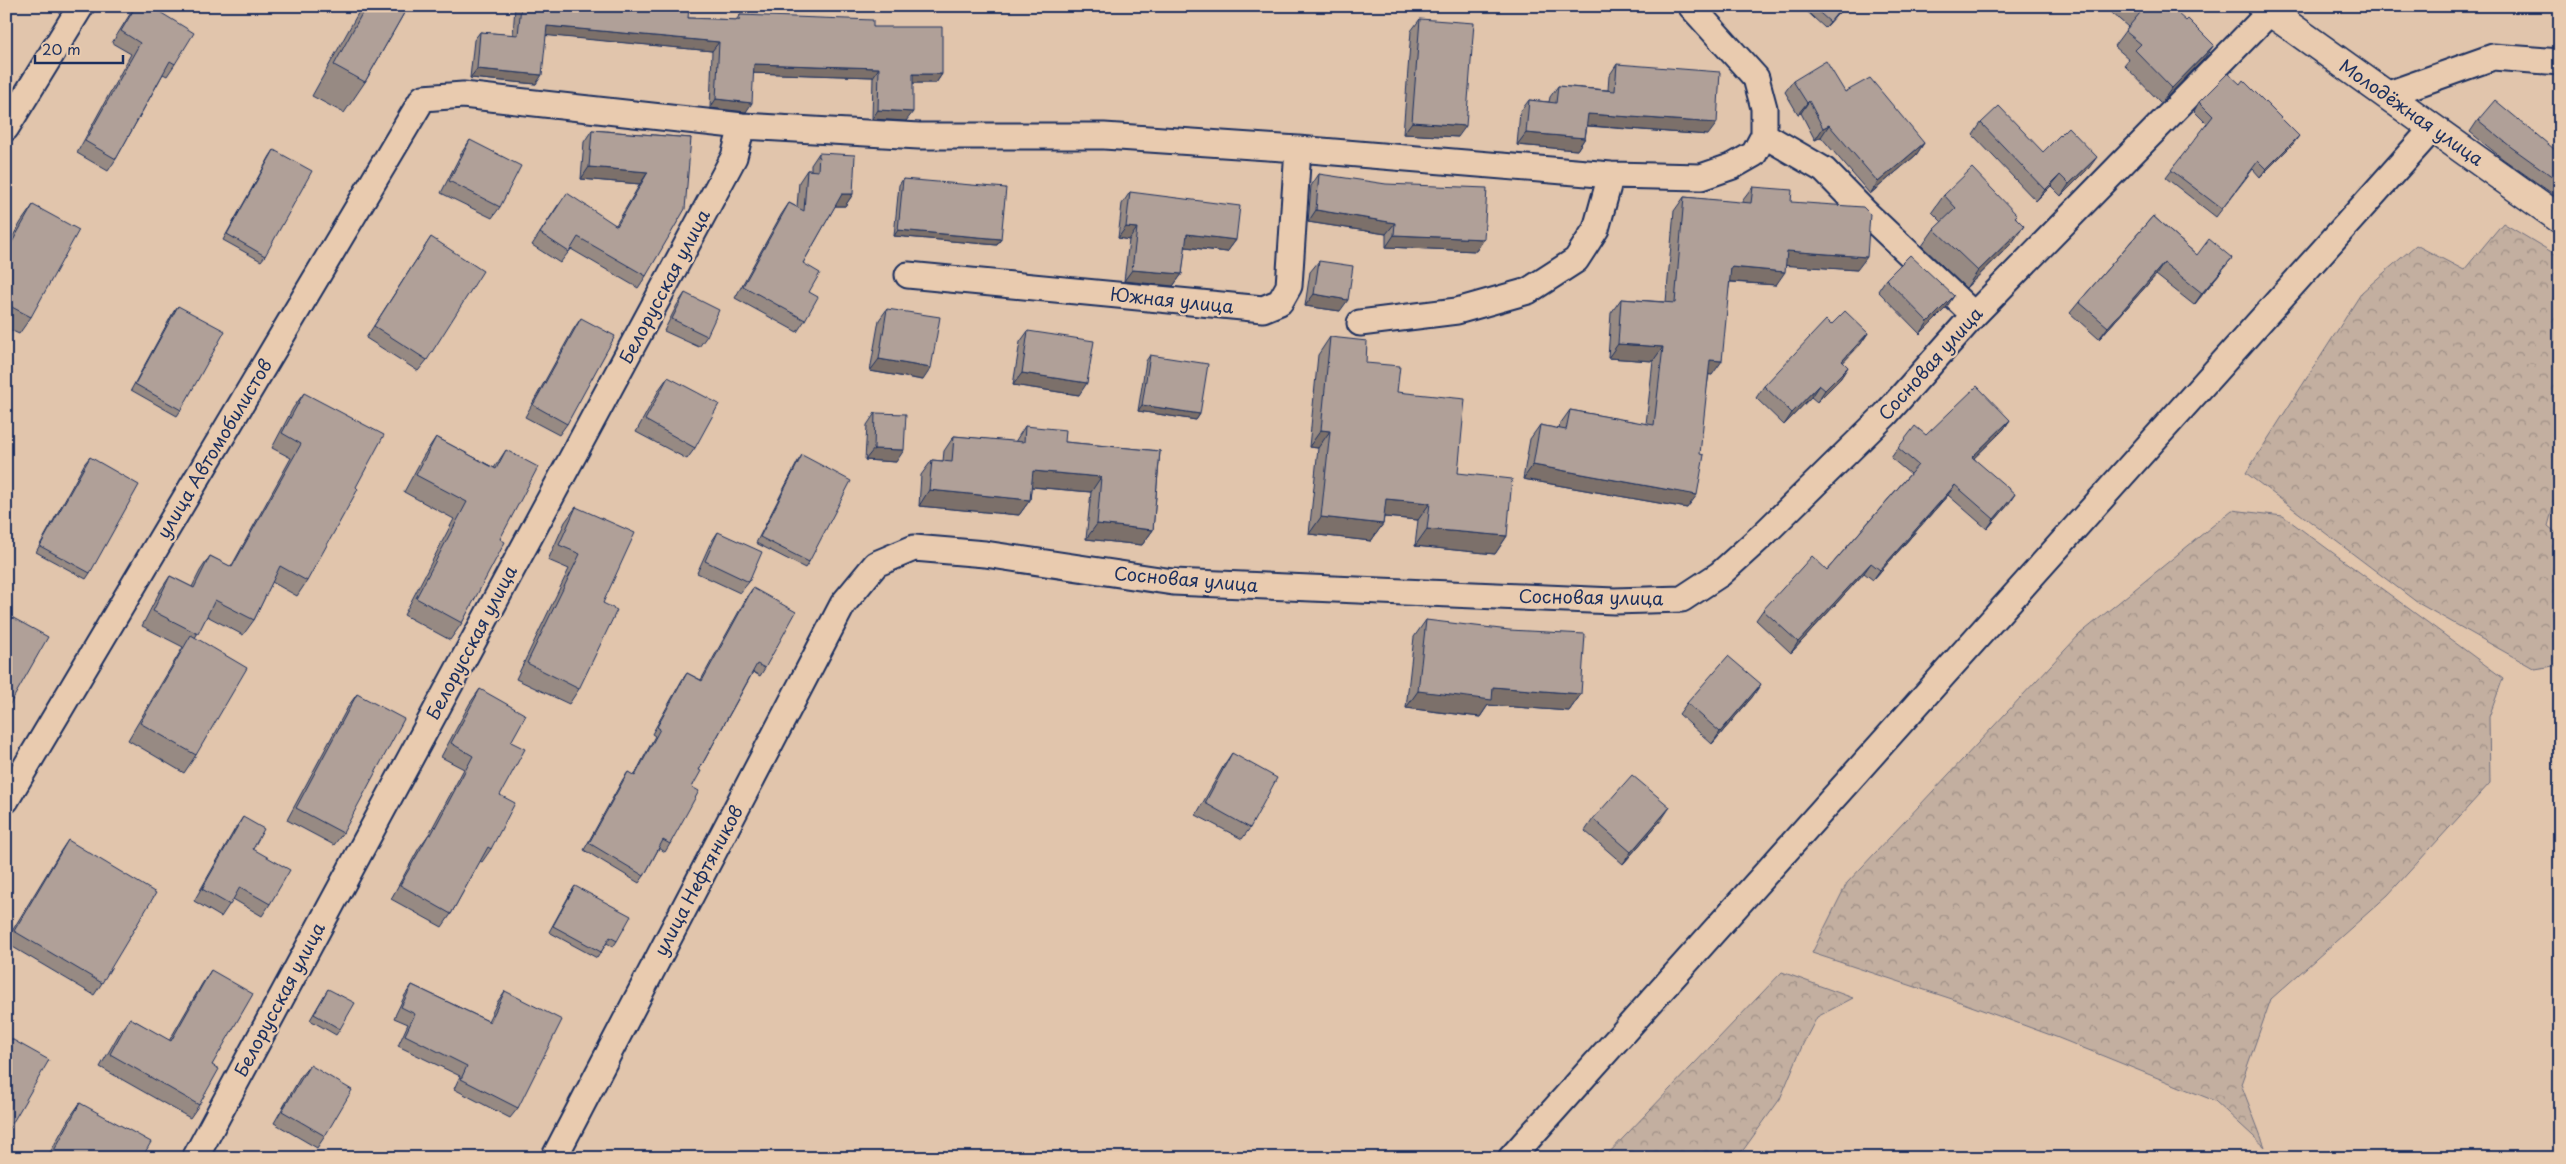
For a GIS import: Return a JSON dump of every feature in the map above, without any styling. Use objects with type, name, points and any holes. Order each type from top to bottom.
[{"type":"main road","name":"Молодёжная улица","points":[[2266,10],[2560,219]]},
{"type":"street","points":[[6,128],[81,6]]},
{"type":"street","points":[[742,126],[919,136],[1104,136],[1298,149],[1611,175],[1701,177],[1734,166],[1754,154],[1764,134],[1764,108],[1756,78],[1691,6]]},
{"type":"street","name":"Сосновая улица","points":[[844,604],[876,564],[914,548],[984,554],[1173,582],[1614,601],[1682,599],[1720,574],[1765,534],[1886,414],[1974,315],[2266,10]]},
{"type":"street","points":[[2386,95],[2493,57],[2560,62]]},
{"type":"street","name":"улица Автомобилистов","points":[[6,800],[423,98],[463,95],[742,126]]},
{"type":"street","name":"Белорусская улица","points":[[195,1158],[730,166],[742,126]]},
{"type":"street","points":[[1511,1158],[2432,129]]},
{"type":"street","points":[[1764,134],[1824,170],[1974,315]]},
{"type":"street","name":"Южная улица","points":[[908,275],[1263,310],[1280,302],[1289,286],[1298,149]]},
{"type":"street","points":[[1360,323],[1457,312],[1528,291],[1576,260],[1596,229],[1611,175]]},
{"type":"street","name":"улица Нефтяников","points":[[554,1158],[844,604]]},
{"type":"green space","points":[[2503,223],[2560,257],[2560,498],[2555,500],[2548,526],[2560,536],[2560,665],[2535,669],[2418,603],[2246,473],[2362,292],[2416,245],[2464,270]]},
{"type":"green space","points":[[2232,510],[2283,516],[2503,678],[2489,717],[2490,783],[2388,895],[2271,999],[2241,1084],[2265,1147],[2215,1101],[2056,1037],[1952,999],[1812,953],[1847,883],[2080,634]]},
{"type":"green space","points":[[1782,972],[1853,998],[1817,1017],[1803,1044],[1780,1099],[1744,1149],[1734,1158],[1604,1158]]},
{"type":"building","points":[[136,6],[150,6],[194,33],[175,64],[170,61],[116,159],[85,141],[140,43],[121,31]]},
{"type":"building","points":[[366,6],[408,6],[365,82],[334,65]]},
{"type":"building","points":[[521,6],[685,6],[689,7],[688,18],[739,20],[740,15],[873,20],[873,27],[942,27],[942,74],[913,74],[913,112],[878,110],[879,68],[754,64],[752,103],[716,99],[719,42],[547,26],[542,75],[477,69],[480,32],[518,35]]},
{"type":"building","points":[[1812,6],[1843,6],[1830,22]]},
{"type":"building","points":[[2133,6],[2169,6],[2186,21],[2188,19],[2214,45],[2172,88],[2135,50],[2141,44],[2125,31],[2140,13]]},
{"type":"building","points":[[1420,19],[1474,23],[1466,126],[1412,122]]},
{"type":"building","points":[[1826,61],[1845,92],[1870,78],[1924,143],[1878,182],[1829,125],[1823,128],[1809,101],[1807,103],[1793,81]]},
{"type":"building","points":[[1617,64],[1720,72],[1717,123],[1588,114],[1585,138],[1526,133],[1529,100],[1556,103],[1558,86],[1615,91]]},
{"type":"building","points":[[2228,73],[2240,84],[2243,80],[2299,136],[2266,169],[2258,161],[2222,209],[2171,170],[2213,116],[2199,102]]},
{"type":"building","points":[[2495,100],[2560,154],[2560,182],[2511,147],[2478,120]]},
{"type":"building","points":[[1999,106],[2043,152],[2068,127],[2097,157],[2069,184],[2060,175],[2045,190],[1981,123]]},
{"type":"building","points":[[592,130],[691,138],[685,209],[646,276],[578,237],[569,252],[540,233],[567,193],[617,226],[648,172],[589,167]]},
{"type":"building","points":[[470,140],[521,166],[500,207],[449,181]]},
{"type":"building","points":[[274,150],[312,171],[265,256],[227,234]]},
{"type":"building","points":[[819,153],[855,155],[853,194],[842,194],[803,263],[820,273],[809,292],[818,297],[805,320],[743,286],[789,203],[804,211],[807,170],[818,171]]},
{"type":"building","points":[[1972,168],[2017,215],[2015,217],[2024,226],[1978,271],[1934,229],[1956,208],[1944,195]]},
{"type":"building","points":[[1319,174],[1386,184],[1487,188],[1484,239],[1394,235],[1395,223],[1316,210]]},
{"type":"building","points":[[903,179],[1006,188],[1001,239],[898,230]]},
{"type":"building","points":[[1753,187],[1792,190],[1791,202],[1863,207],[1870,214],[1867,257],[1787,251],[1785,272],[1731,267],[1722,361],[1710,360],[1700,454],[1704,455],[1697,495],[1533,465],[1540,425],[1566,430],[1570,410],[1654,425],[1663,347],[1618,344],[1621,299],[1675,303],[1684,197],[1751,203]]},
{"type":"building","points":[[1130,192],[1240,206],[1236,240],[1187,234],[1182,274],[1132,270],[1137,228],[1126,227]]},
{"type":"building","points":[[33,205],[79,230],[31,317],[6,304],[6,253]]},
{"type":"building","points":[[2153,216],[2197,255],[2209,239],[2232,258],[2202,293],[2164,263],[2108,327],[2079,302]]},
{"type":"building","points":[[431,237],[483,271],[427,360],[374,326]]},
{"type":"building","points":[[1910,255],[1954,296],[1928,322],[1886,279]]},
{"type":"building","points":[[1319,261],[1353,266],[1348,300],[1314,294]]},
{"type":"building","points":[[685,293],[719,310],[707,336],[672,319]]},
{"type":"building","points":[[178,306],[225,331],[181,410],[135,384]]},
{"type":"building","points":[[887,309],[940,317],[931,368],[879,359]]},
{"type":"building","points":[[1845,311],[1868,333],[1842,361],[1848,367],[1825,390],[1819,385],[1792,413],[1764,386],[1826,320],[1831,325]]},
{"type":"building","points":[[581,318],[615,336],[567,424],[533,405]]},
{"type":"building","points":[[1028,331],[1094,341],[1087,383],[1022,373]]},
{"type":"building","points":[[1330,337],[1367,341],[1366,363],[1400,366],[1397,392],[1465,399],[1458,473],[1512,479],[1507,536],[1427,529],[1430,503],[1386,499],[1383,524],[1321,517],[1330,431],[1321,430]]},
{"type":"building","points":[[1150,355],[1208,364],[1200,414],[1142,405]]},
{"type":"building","points":[[668,377],[719,404],[695,448],[645,420]]},
{"type":"building","points":[[1977,386],[2010,420],[1972,457],[2015,494],[1994,519],[1955,485],[1880,570],[1871,563],[1798,642],[1763,610],[1812,556],[1827,570],[1918,465],[1898,448],[1915,426],[1926,435]]},
{"type":"building","points":[[304,393],[384,435],[356,487],[358,489],[307,581],[280,566],[254,620],[215,600],[198,634],[153,611],[170,576],[194,588],[210,556],[232,567],[301,444],[282,433]]},
{"type":"building","points":[[875,413],[906,414],[904,450],[874,449]]},
{"type":"building","points":[[1025,426],[1066,430],[1065,442],[1160,451],[1153,530],[1097,524],[1101,477],[1033,471],[1030,500],[929,490],[932,460],[952,462],[954,436],[1024,442]]},
{"type":"building","points":[[436,437],[496,469],[506,450],[538,467],[500,539],[505,542],[462,623],[416,598],[467,502],[416,475]]},
{"type":"building","points":[[802,455],[851,481],[809,562],[760,537]]},
{"type":"building","points":[[90,457],[139,485],[90,573],[40,546]]},
{"type":"building","points":[[576,507],[635,533],[603,603],[617,610],[579,689],[527,663],[580,554],[559,545]]},
{"type":"building","points":[[718,532],[762,552],[749,582],[705,561]]},
{"type":"building","points":[[753,588],[796,612],[765,668],[757,664],[699,770],[701,771],[692,787],[699,791],[670,844],[663,840],[644,876],[589,843],[628,772],[635,776],[660,729],[657,727],[687,673],[702,681]]},
{"type":"building","points":[[6,614],[48,637],[6,711]]},
{"type":"building","points":[[1426,620],[1509,630],[1585,634],[1581,694],[1493,687],[1492,700],[1418,691]]},
{"type":"building","points":[[191,635],[247,668],[196,755],[140,723]]},
{"type":"building","points":[[1728,656],[1761,684],[1720,732],[1687,703]]},
{"type":"building","points":[[480,689],[526,715],[511,742],[525,749],[500,795],[515,803],[491,849],[488,847],[451,914],[400,885],[429,834],[431,835],[473,756],[451,743]]},
{"type":"building","points":[[357,694],[404,719],[343,833],[296,808]]},
{"type":"building","points":[[1232,753],[1277,778],[1250,828],[1205,803]]},
{"type":"building","points":[[1632,775],[1670,807],[1631,852],[1593,819]]},
{"type":"building","points":[[243,817],[264,829],[253,849],[290,870],[270,904],[240,887],[230,905],[202,889]]},
{"type":"building","points":[[68,840],[156,893],[102,983],[14,931]]},
{"type":"building","points":[[575,886],[631,916],[617,941],[610,937],[601,952],[553,926]]},
{"type":"building","points":[[211,970],[253,994],[212,1065],[219,1069],[199,1105],[110,1054],[130,1018],[171,1041]]},
{"type":"building","points":[[412,985],[490,1022],[505,991],[562,1020],[518,1108],[461,1079],[467,1066],[405,1035],[415,1014],[401,1007]]},
{"type":"building","points":[[328,989],[355,1003],[340,1029],[314,1014]]},
{"type":"building","points":[[6,1036],[49,1060],[9,1129],[6,1129]]},
{"type":"building","points":[[310,1065],[352,1090],[325,1136],[282,1111]]},
{"type":"building","points":[[80,1103],[151,1142],[142,1158],[50,1158]]}]
